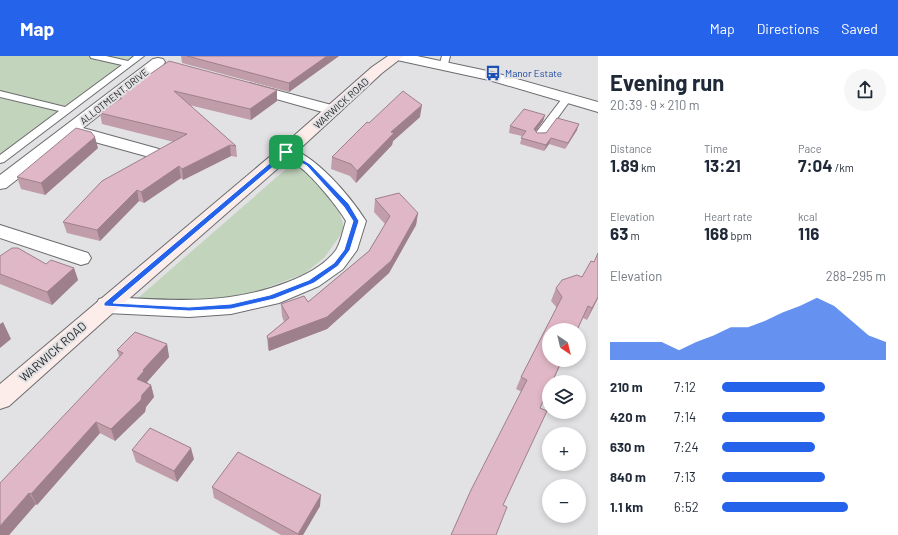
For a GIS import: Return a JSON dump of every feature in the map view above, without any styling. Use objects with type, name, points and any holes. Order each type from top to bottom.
[{"type":"street","points":[[397,56],[445,61],[598,107]]},
{"type":"street","name":"WARWICK ROAD","points":[[0,398],[286,152],[377,70],[397,56]]},
{"type":"street","name":"ALLOTMENT DRIVE","points":[[0,184],[71,130],[166,62]]},
{"type":"street","points":[[234,83],[332,110]]},
{"type":"street","name":"ALLOTMENT DRIVE","points":[[71,130],[153,153]]},
{"type":"street","points":[[107,305],[189,309],[231,306],[271,297],[305,284],[336,264],[347,250],[356,221],[347,206],[308,165],[286,152]]},
{"type":"street","points":[[0,231],[81,258]]},
{"type":"lane","points":[[94,56],[129,64]]},
{"type":"lane","points":[[0,160],[140,56]]},
{"type":"lane","points":[[0,94],[67,110]]},
{"type":"lane","points":[[539,136],[567,98]]},
{"type":"green space","points":[[0,56],[140,56],[0,160]]},
{"type":"green space","points":[[294,162],[327,192],[339,212],[343,223],[343,231],[325,257],[304,274],[263,289],[220,301],[191,304],[138,298]]},
{"type":"building","points":[[187,56],[327,56],[289,83]]},
{"type":"building","points":[[169,61],[277,90],[250,109],[174,91],[236,146],[230,145],[182,169],[179,166],[141,192],[137,190],[97,230],[63,222],[102,181],[187,134],[100,113],[122,98],[117,97]]},
{"type":"building","points":[[403,91],[422,105],[391,132],[394,133],[357,171],[351,164],[332,157],[367,122],[369,123]]},
{"type":"building","points":[[524,109],[545,115],[534,129],[537,133],[546,133],[557,118],[579,124],[568,143],[551,138],[546,145],[521,138],[526,131],[510,126]]},
{"type":"building","points":[[76,128],[91,132],[95,137],[41,183],[17,177]]},
{"type":"building","points":[[399,193],[418,213],[391,261],[327,317],[268,339],[267,336],[289,318],[281,304],[304,296],[308,302],[369,251],[390,216],[375,199]]},
{"type":"building","points":[[12,248],[18,248],[46,264],[51,260],[74,268],[47,292],[0,274],[0,256]]},
{"type":"building","points":[[598,253],[598,297],[592,308],[588,306],[580,323],[549,323],[562,297],[556,288],[562,280],[577,275],[582,277],[591,261],[594,262]]},
{"type":"building","points":[[135,332],[167,344],[143,370],[144,371],[137,379],[151,385],[142,395],[141,400],[111,429],[96,422],[0,526],[0,483],[123,353],[117,350]]},
{"type":"building","points":[[542,336],[542,367],[559,367],[555,375],[542,375],[542,404],[540,408],[542,409],[542,419],[543,419],[503,505],[507,507],[496,535],[451,535],[471,490],[527,380],[521,377]]},
{"type":"building","points":[[150,428],[191,448],[174,471],[132,450]]},
{"type":"building","points":[[238,452],[321,495],[298,534],[212,487]]},
{"type":"place","name":"Manor Estate","points":[[493,73]]},
{"type":"route","points":[[286,152],[308,165],[347,206],[356,221],[347,250],[336,264],[311,281],[271,297],[231,306],[189,309],[107,305],[228,202],[286,152]]}]
